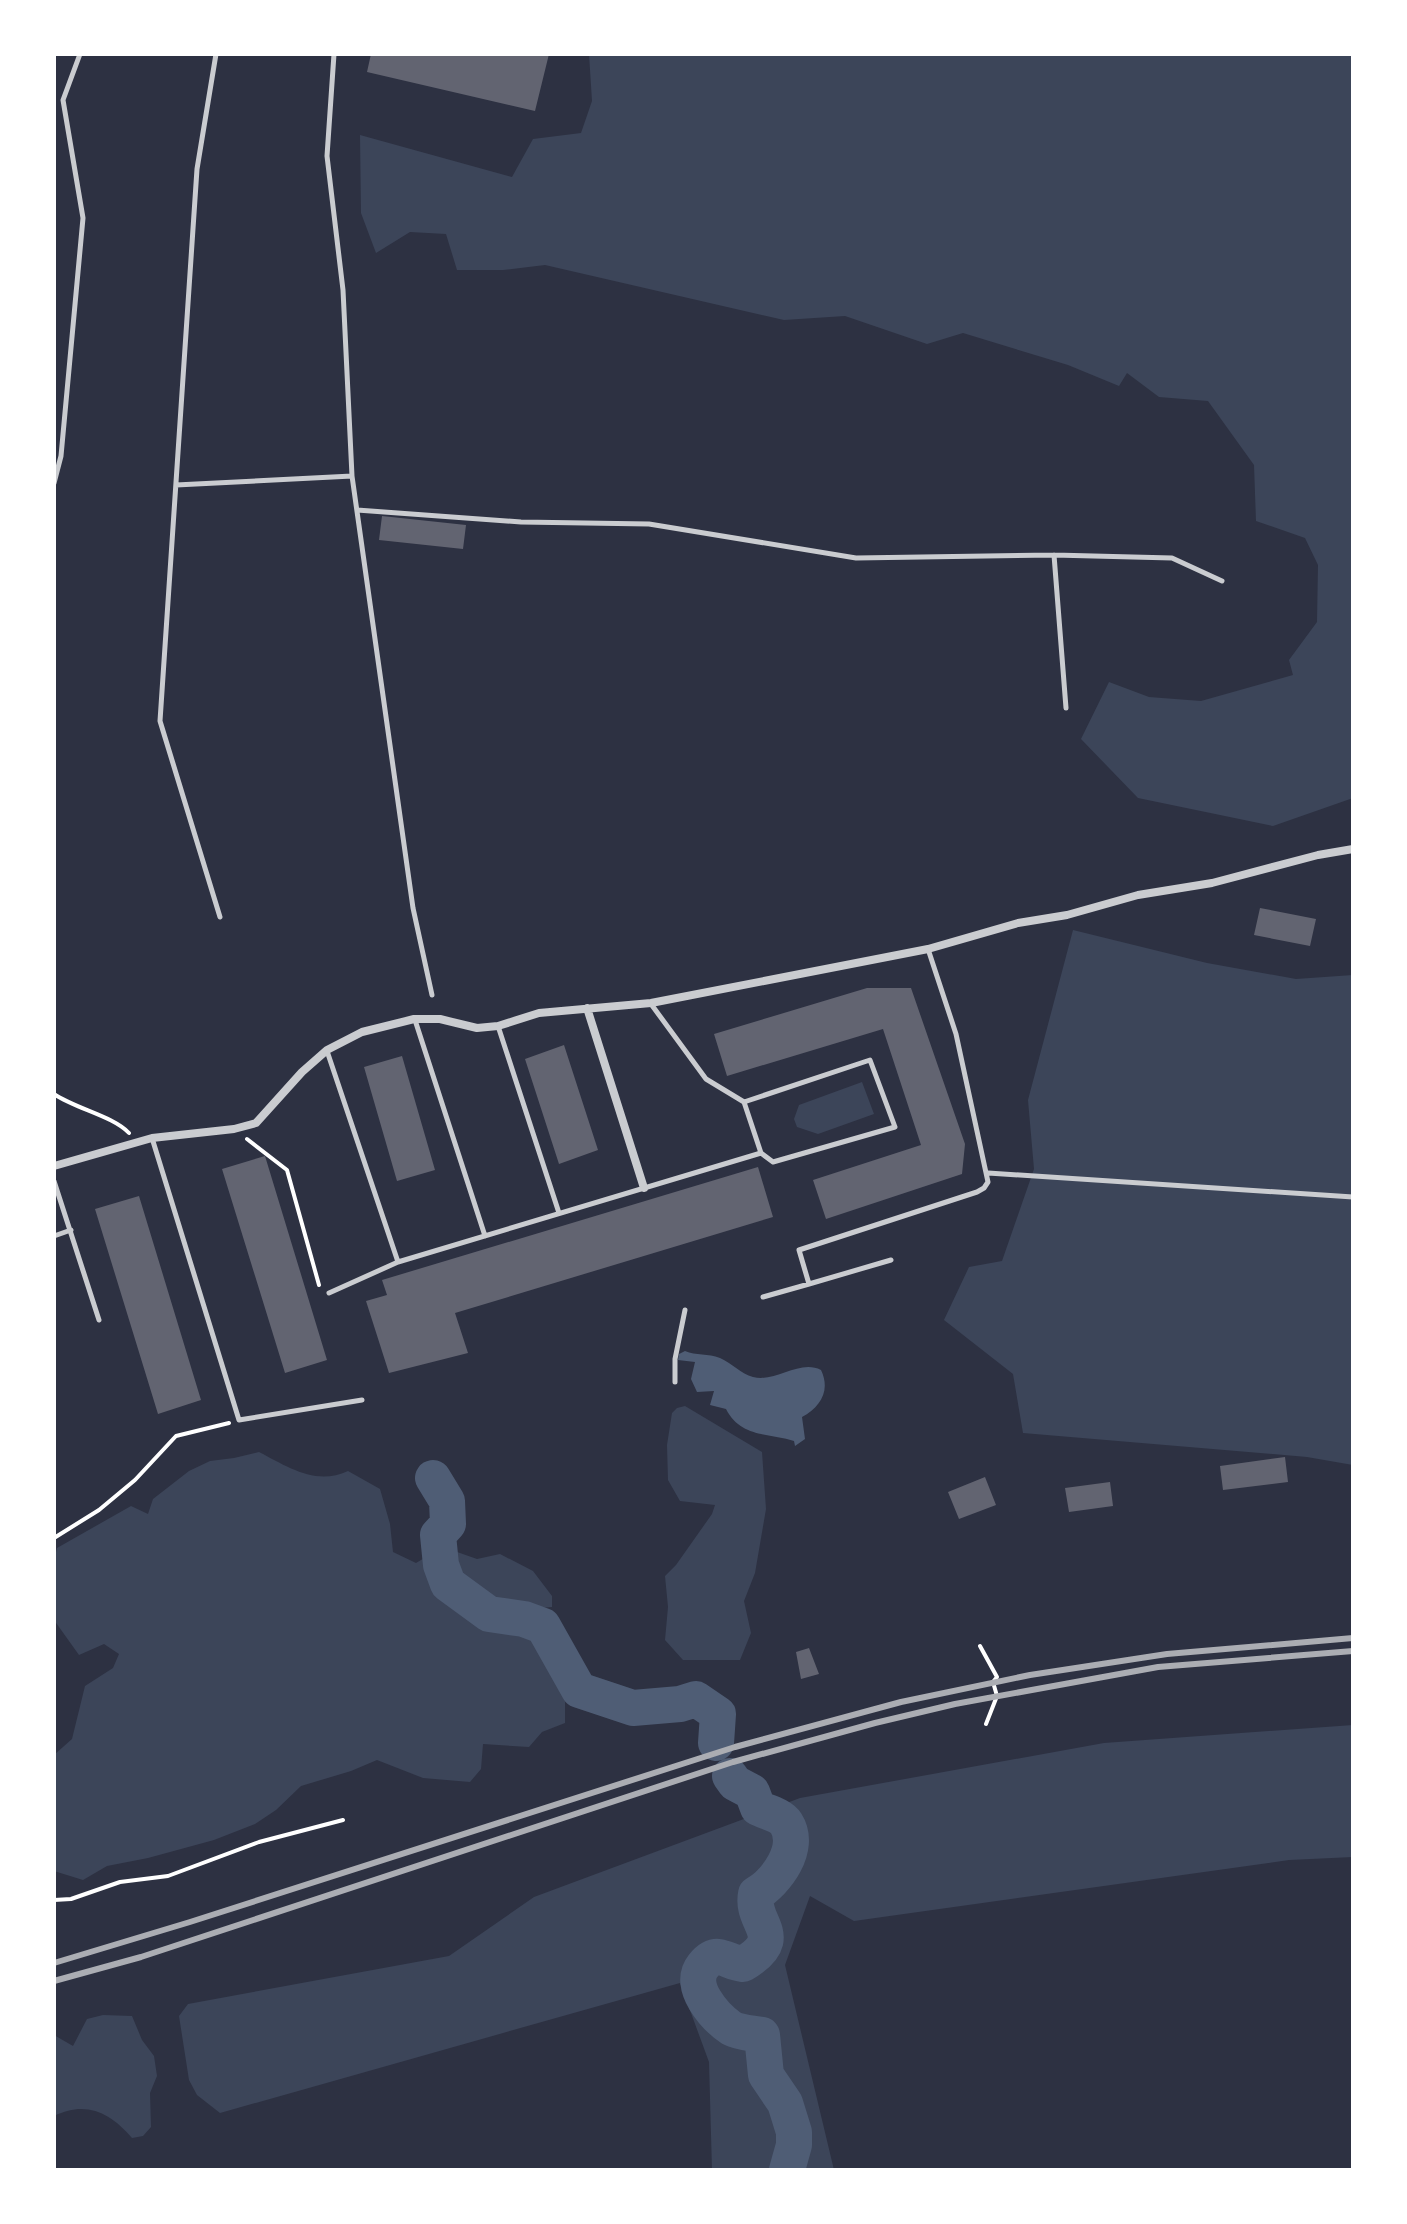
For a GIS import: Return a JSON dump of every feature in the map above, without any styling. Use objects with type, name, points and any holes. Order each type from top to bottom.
[{"type":"street","points":[[54,1166],[152,1138],[234,1129],[256,1123],[302,1072],[327,1050],[362,1032],[414,1019],[440,1019],[477,1028],[498,1026],[539,1013],[651,1003],[928,949],[1018,923],[1067,915],[1138,895],[1212,883],[1353,849]]},
{"type":"street","points":[[587,1008],[644,1188]]},
{"type":"lane","points":[[54,483],[61,456],[83,218],[63,100],[80,54]]},
{"type":"lane","points":[[216,54],[197,169],[160,721],[220,917]]},
{"type":"lane","points":[[334,54],[327,156],[343,290],[352,476],[413,908],[432,995]]},
{"type":"lane","points":[[54,107],[63,100]]},
{"type":"lane","points":[[176,485],[352,476]]},
{"type":"lane","points":[[357,510],[521,522],[649,524],[856,558],[1054,555],[1172,558],[1222,581]]},
{"type":"lane","points":[[1054,555],[1066,708]]},
{"type":"lane","points":[[809,1284],[799,1250],[977,1192],[988,1182],[956,1034],[928,949]]},
{"type":"lane","points":[[651,1003],[706,1079],[744,1102],[761,1153],[773,1162],[895,1127],[870,1060],[744,1102]]},
{"type":"lane","points":[[414,1019],[485,1236]]},
{"type":"lane","points":[[498,1026],[559,1213]]},
{"type":"lane","points":[[327,1050],[398,1262]]},
{"type":"lane","points":[[152,1138],[239,1420],[362,1400]]},
{"type":"lane","points":[[329,1293],[398,1262],[761,1153]]},
{"type":"lane","points":[[988,1173],[1353,1197]]},
{"type":"lane","points":[[54,1181],[99,1320]]},
{"type":"lane","points":[[54,1236],[71,1230]]},
{"type":"lane","points":[[763,1297],[891,1260]]},
{"type":"lane","points":[[675,1382],[675,1359],[685,1310]]},
{"type":"path","points":[[54,1094],[69,1104],[121,1125],[138,1142]]},
{"type":"path","points":[[234,1129],[287,1170],[319,1285]]},
{"type":"path","points":[[54,1538],[99,1510],[135,1480],[176,1436],[239,1420]]},
{"type":"path","points":[[980,1646],[997,1677],[993,1682],[997,1696],[986,1724]]},
{"type":"path","points":[[54,1900],[71,1899],[120,1882],[168,1876],[259,1842],[343,1820]]},
{"type":"shaded area","points":[[589,54],[1353,54],[1353,798],[1273,826],[1138,798],[1081,739],[1109,682],[1149,697],[1201,701],[1293,675],[1289,660],[1317,622],[1318,565],[1305,538],[1256,521],[1254,465],[1208,401],[1159,397],[1127,373],[1119,386],[1068,365],[963,333],[927,344],[845,316],[784,320],[545,265],[503,270],[457,270],[446,234],[410,232],[376,253],[361,213],[360,135],[512,177],[533,139],[581,133],[592,101]]},
{"type":"shaded area","points":[[1073,930],[1207,963],[1296,979],[1353,975],[1353,1465],[1307,1457],[1023,1433],[1013,1374],[944,1320],[969,1267],[1002,1261],[1034,1169],[1028,1100]]},
{"type":"shaded area","points":[[862,1082],[874,1114],[818,1134],[797,1127],[794,1119],[799,1105]]},
{"type":"shaded area","points":[[685,1351],[720,1358],[753,1377],[770,1377],[804,1367],[821,1370],[825,1385],[822,1398],[802,1417],[805,1439],[795,1446],[794,1441],[756,1433],[739,1425],[726,1409],[710,1405],[714,1391],[697,1392],[691,1379],[695,1362],[678,1360],[679,1354]]},
{"type":"shaded area","points":[[685,1406],[762,1452],[766,1509],[755,1573],[744,1601],[751,1633],[740,1660],[683,1660],[665,1640],[668,1607],[665,1576],[712,1514],[715,1505],[680,1501],[668,1480],[667,1445],[672,1413]]},
{"type":"shaded area","points":[[259,1452],[291,1469],[313,1476],[348,1471],[380,1489],[390,1524],[393,1552],[416,1563],[443,1547],[477,1559],[500,1554],[533,1571],[552,1596],[552,1607],[503,1611],[539,1640],[565,1684],[565,1723],[542,1732],[529,1747],[483,1744],[481,1769],[470,1782],[423,1778],[377,1760],[301,1786],[276,1810],[255,1824],[214,1840],[107,1866],[83,1880],[54,1871],[54,1755],[72,1739],[85,1686],[113,1668],[119,1654],[104,1644],[79,1655],[54,1620],[54,1560],[57,1548],[131,1506],[148,1514],[153,1499],[189,1471],[210,1461]]},
{"type":"shaded area","points":[[1353,1725],[1353,1857],[1289,1860],[854,1921],[810,1896],[785,1965],[834,2170],[712,2170],[709,2062],[680,1983],[220,2113],[197,2095],[189,2080],[179,2016],[188,2004],[449,1956],[534,1897],[800,1798],[1104,1743]]},
{"type":"shaded area","points":[[103,2015],[132,2016],[142,2040],[154,2056],[157,2076],[150,2093],[151,2127],[143,2136],[132,2138],[107,2116],[87,2109],[66,2111],[54,2116],[54,2035],[73,2046],[87,2019]]},
{"type":"building","points":[[371,54],[549,54],[535,111],[367,72]]},
{"type":"building","points":[[382,516],[466,525],[463,549],[379,540]]},
{"type":"building","points":[[1260,908],[1316,919],[1310,946],[1254,935]]},
{"type":"building","points":[[867,988],[911,988],[965,1144],[962,1174],[826,1219],[813,1180],[921,1145],[883,1029],[727,1076],[714,1034]]},
{"type":"building","points":[[564,1045],[598,1150],[559,1164],[525,1059]]},
{"type":"building","points":[[402,1056],[435,1170],[397,1181],[364,1067]]},
{"type":"building","points":[[265,1156],[327,1360],[285,1373],[222,1169]]},
{"type":"building","points":[[758,1167],[773,1217],[455,1313],[468,1353],[389,1373],[366,1301],[387,1295],[382,1280]]},
{"type":"building","points":[[139,1196],[201,1400],[158,1414],[95,1209]]},
{"type":"building","points":[[1285,1457],[1288,1482],[1223,1490],[1220,1466]]},
{"type":"building","points":[[985,1477],[996,1505],[959,1519],[948,1492]]},
{"type":"building","points":[[1110,1482],[1113,1506],[1069,1512],[1065,1488]]},
{"type":"building","points":[[809,1648],[819,1674],[801,1679],[796,1652]]},
{"type":"waterway","points":[[433,1478],[447,1501],[448,1524],[438,1535],[441,1565],[448,1584],[489,1614],[524,1619],[543,1626],[579,1690],[633,1708],[680,1704],[696,1699],[718,1714],[716,1743]]},
{"type":"waterway","points":[[730,1776],[735,1783],[752,1792],[758,1808],[784,1820],[791,1843],[778,1873],[756,1894],[758,1914],[766,1938],[764,1946],[743,1964],[712,1958],[703,1966],[698,1983],[711,2009],[731,2028],[762,2035],[766,2075],[785,2103],[794,2132],[787,2170]]},
{"type":"railway","points":[[54,1963],[735,1747],[901,1702],[1030,1675],[1167,1654],[1353,1638]]},
{"type":"railway","points":[[54,1981],[141,1957],[733,1762],[875,1723],[955,1704],[1158,1667],[1353,1651]]}]
